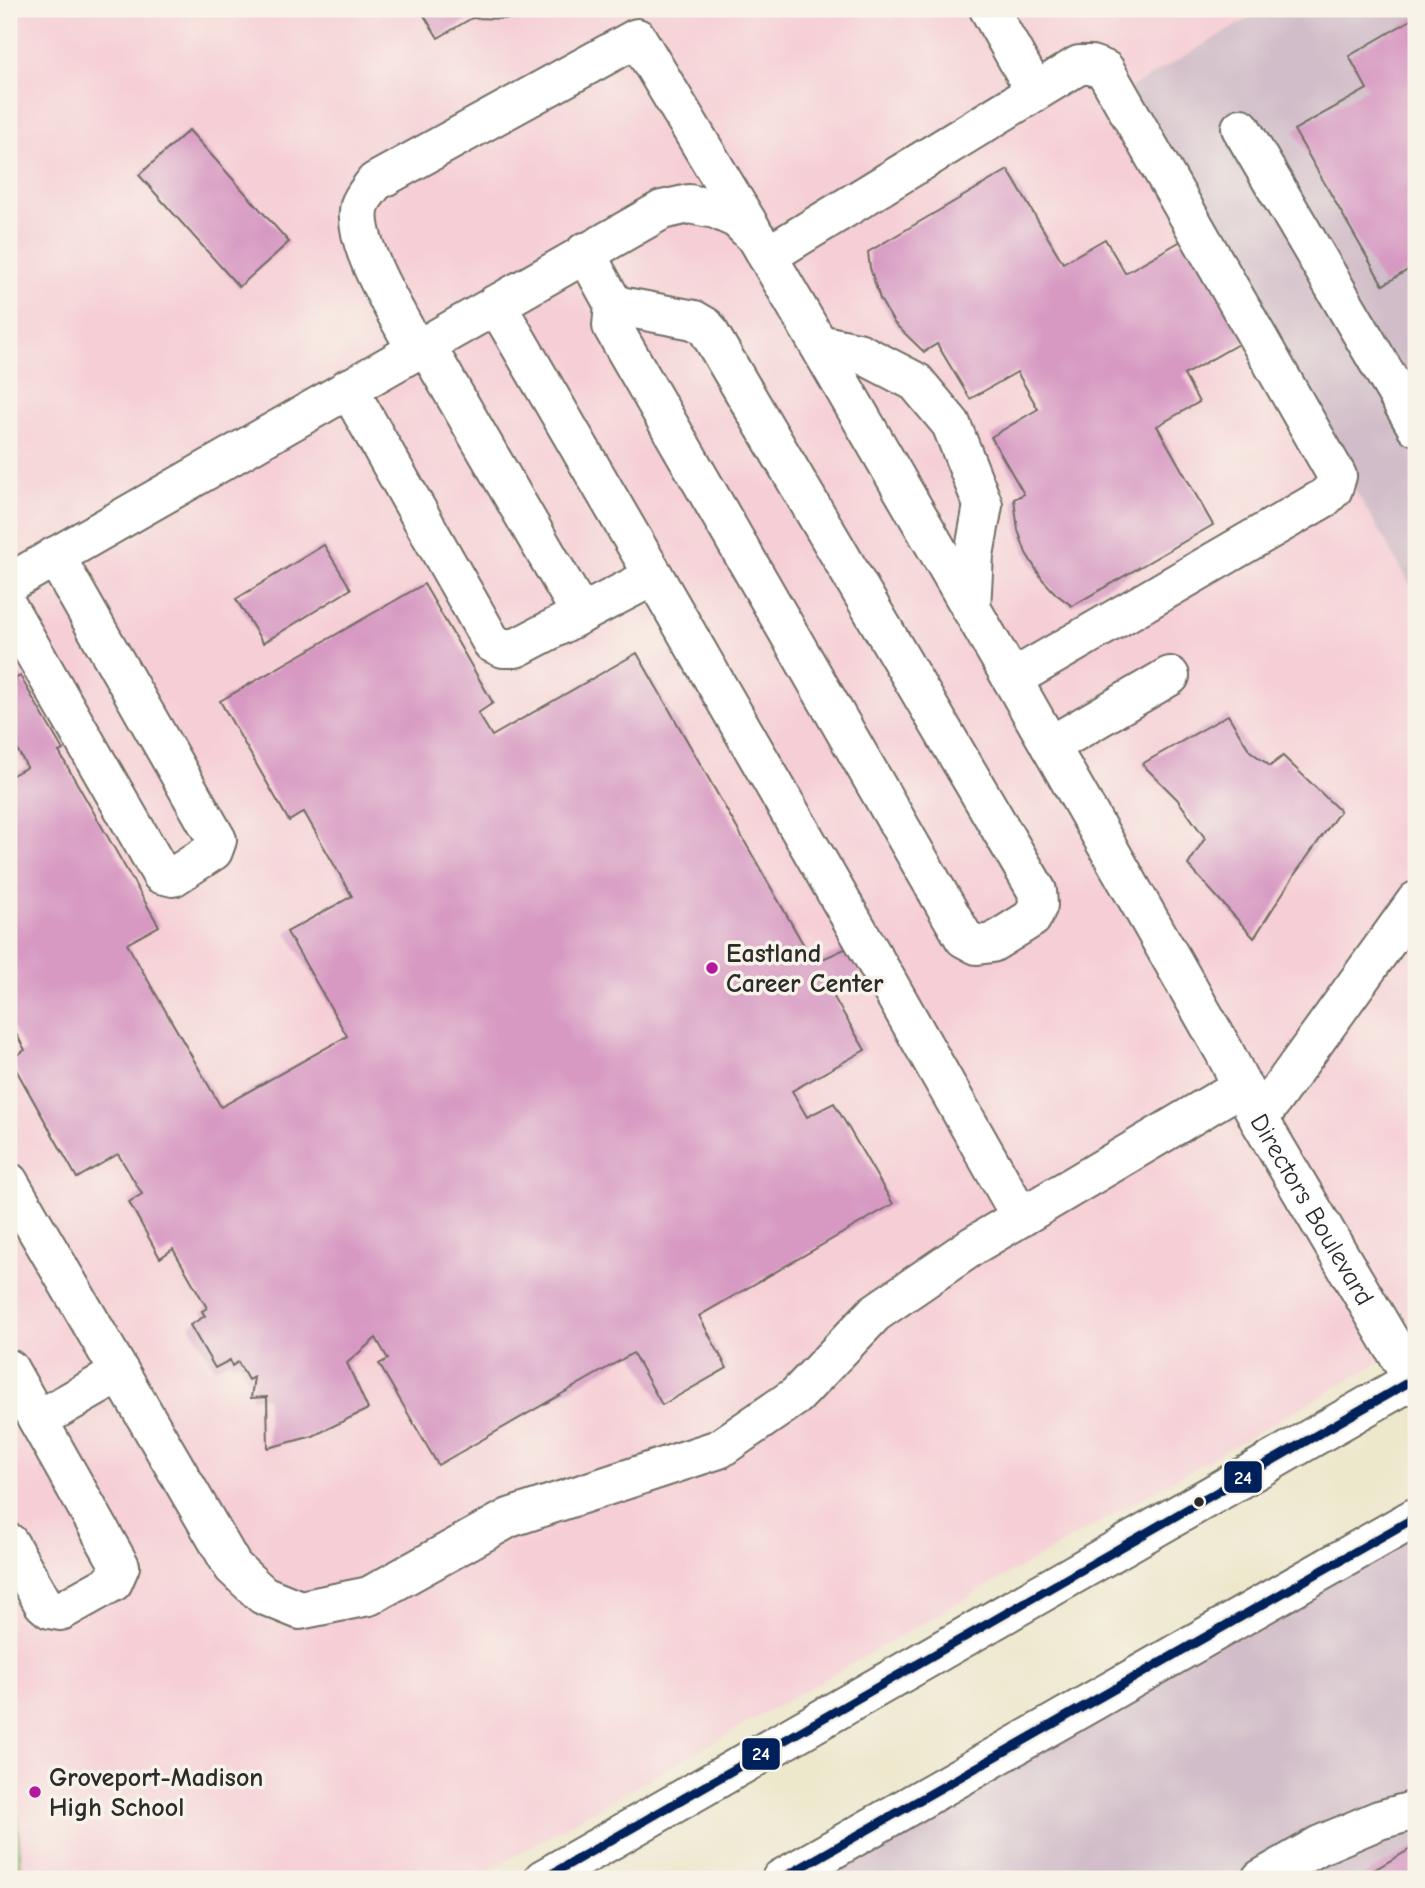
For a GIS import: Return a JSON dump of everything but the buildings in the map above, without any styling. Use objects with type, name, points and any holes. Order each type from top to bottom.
[{"type":"main road","points":[[989,9],[1035,92]]},
{"type":"main road","points":[[581,614],[369,262],[360,227],[360,204],[375,182],[637,38],[819,344],[1012,679],[1224,1051],[1259,1119]]},
{"type":"main road","points":[[762,247],[1079,65],[1091,65],[1105,70],[1337,476],[1334,489],[1324,498],[1012,679]]},
{"type":"main road","points":[[1241,128],[1416,426]]},
{"type":"main road","points":[[9,583],[662,210],[689,204],[715,209],[737,219],[762,247]]},
{"type":"main road","points":[[585,253],[614,304],[612,326],[964,937],[977,945],[992,943],[1032,918],[1038,905],[1037,891],[706,327],[694,320],[614,304]]},
{"type":"main road","points":[[496,304],[1021,1217]]},
{"type":"main road","points":[[819,344],[858,352],[916,382],[951,424],[983,505],[974,555],[971,608]]},
{"type":"main road","points":[[348,388],[492,643],[503,648],[516,648],[654,576]]},
{"type":"main road","points":[[9,609],[162,874],[173,877],[213,851],[217,840],[55,556]]},
{"type":"main road","points":[[1050,746],[1170,676]]},
{"type":"main road","name":"Directors Boulevard","points":[[1415,1381],[1259,1119],[1416,901]]},
{"type":"main road","points":[[9,1182],[233,1567],[263,1595],[300,1610],[369,1596],[509,1518],[719,1449],[796,1396],[875,1313],[974,1245],[1242,1086]]},
{"type":"main road","points":[[9,1368],[120,1566],[113,1582],[61,1611],[50,1609],[43,1603],[9,1543]]},
{"type":"main road","points":[[38,1420],[120,1373]]},
{"type":"main road","points":[[543,1879],[1415,1381]]},
{"type":"main road","points":[[781,1879],[1416,1517]]},
{"type":"main road","points":[[1261,1879],[1332,1840],[1378,1820],[1416,1810]]},
{"type":"shaded area","name":"Eastland Career Center","points":[[9,9],[1265,9],[1124,92],[1416,594],[1416,1342],[474,1879],[9,1879]]},
{"type":"shaded area","points":[[1265,9],[1416,9],[1416,594],[1123,92]]},
{"type":"shaded area","points":[[1416,1517],[1416,1879],[805,1879]]},
{"type":"green space","points":[[9,1788],[16,1801],[20,1879],[9,1879]]},
{"type":"transit line","name":"24","points":[[543,1879],[1416,1378]]},
{"type":"transit line","name":"24","points":[[781,1879],[1416,1517]]},
{"type":"place","name":"Eastland Career Center","points":[[712,968]]},
{"type":"place","name":"Groveport-Madison High School","points":[[35,1792]]}]
